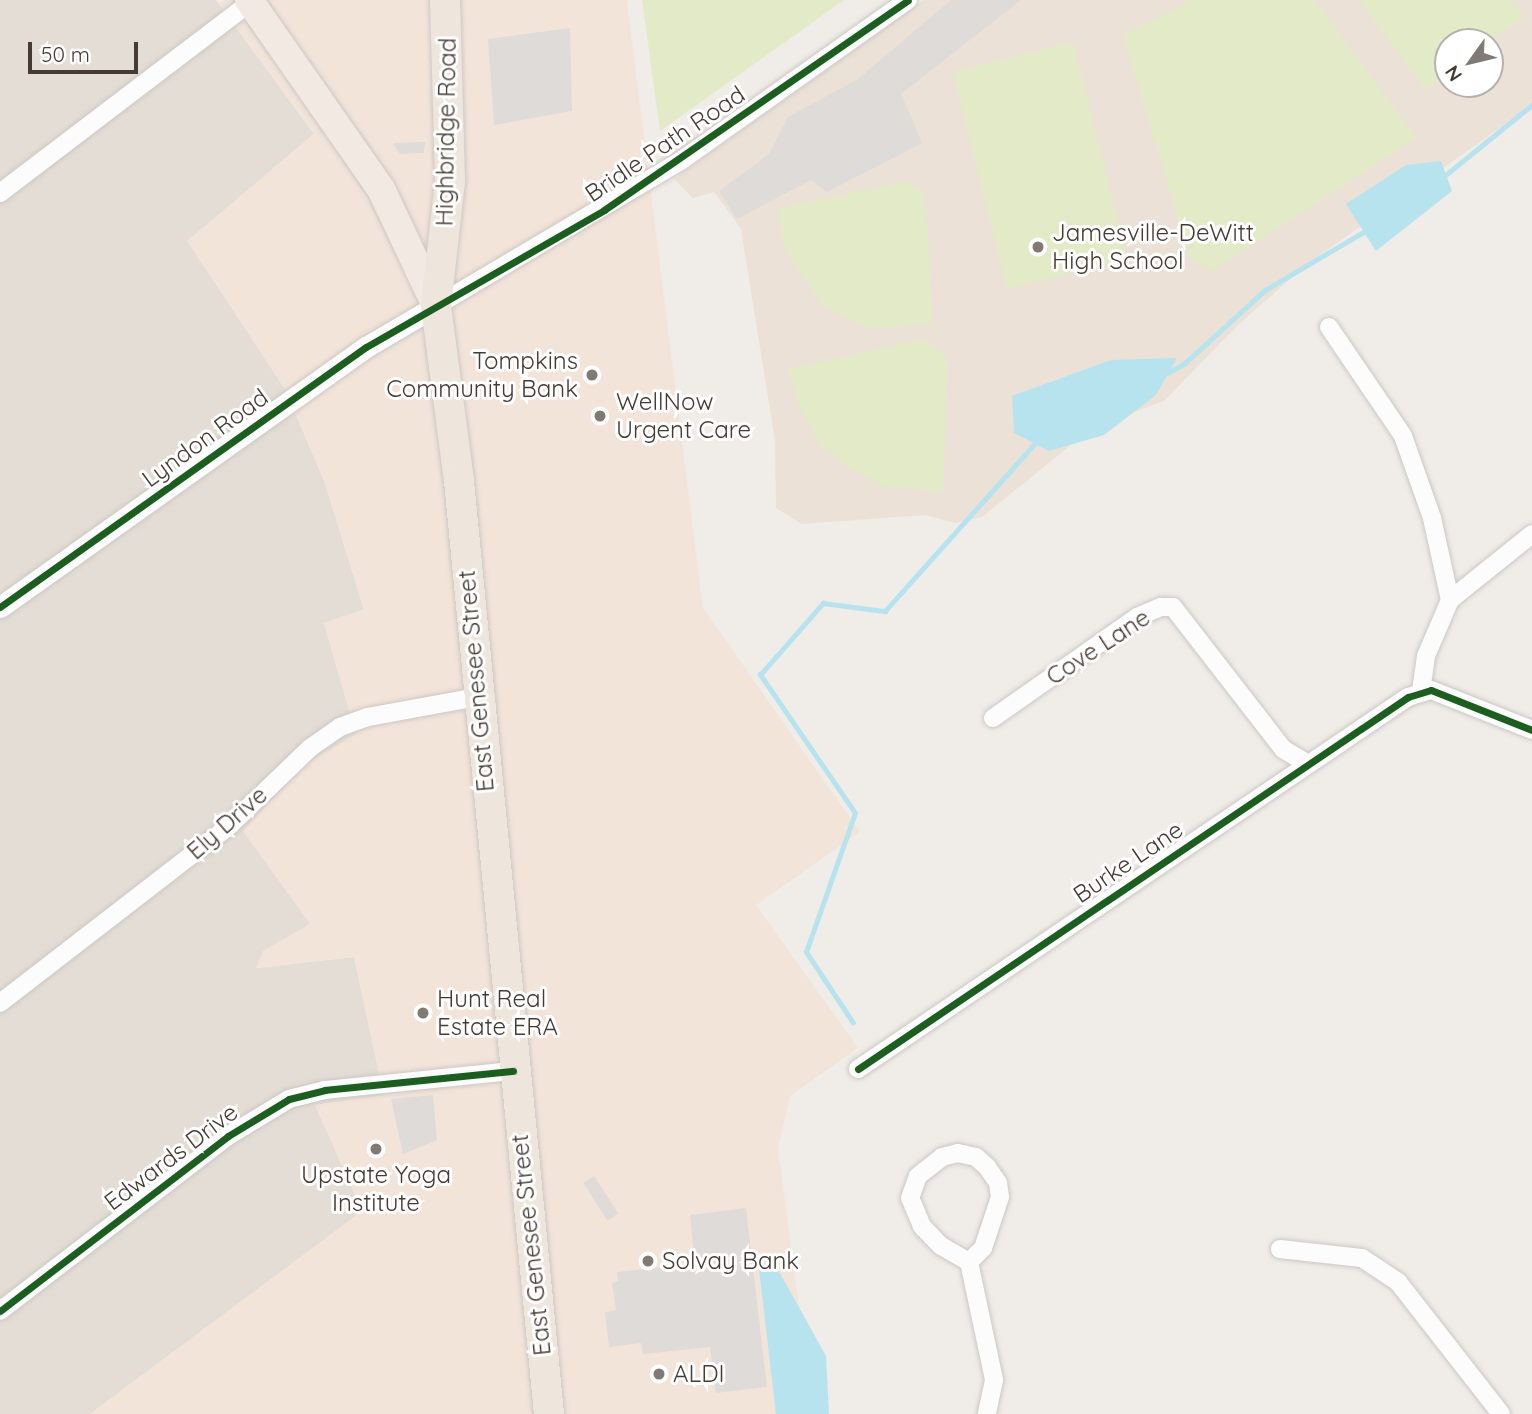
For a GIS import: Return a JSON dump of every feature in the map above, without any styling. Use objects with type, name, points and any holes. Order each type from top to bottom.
[{"type":"highway","name":"Highbridge Road","points":[[436,306],[450,181],[451,86],[445,0]]},
{"type":"highway","name":"East Genesee Street","points":[[436,306],[456,454],[513,1071],[549,1414]]},
{"type":"main road","name":"East Genesee Street","points":[[250,1],[377,181],[436,306]]},
{"type":"street","name":"Bridle Path Road","points":[[436,306],[682,160],[908,0]]},
{"type":"street","points":[[0,193],[250,1]]},
{"type":"street","name":"Lyndon Road","points":[[0,607],[366,347],[436,306]]},
{"type":"street","points":[[1329,327],[1364,374],[1413,459],[1450,600]]},
{"type":"street","points":[[1532,534],[1450,600],[1426,656],[1421,691],[1431,690],[1532,730]]},
{"type":"street","name":"Cove Lane","points":[[993,718],[1137,618],[1161,607],[1173,607],[1283,749],[1308,764]]},
{"type":"street","name":"Burke Lane","points":[[858,1069],[1308,764],[1421,691]]},
{"type":"street","name":"Ely Drive","points":[[0,1003],[230,825],[310,748],[340,727],[368,717],[477,697]]},
{"type":"street","name":"Edwards Drive","points":[[0,1311],[229,1136],[289,1098],[325,1090],[513,1071]]},
{"type":"street","points":[[969,1262],[983,1248],[1000,1197],[998,1183],[988,1167],[958,1153],[942,1157],[918,1176],[910,1198],[922,1226],[942,1246],[969,1262],[994,1380],[987,1414]]},
{"type":"street","points":[[1280,1250],[1362,1258],[1398,1282],[1501,1414]]},
{"type":"shaded area","points":[[0,0],[216,0],[314,134],[188,241],[285,389],[325,483],[364,610],[324,623],[356,734],[304,765],[311,924],[264,951],[257,968],[354,957],[384,1096],[315,1105],[363,1211],[90,1414],[0,1414]]},
{"type":"shaded area","points":[[224,0],[627,0],[703,608],[860,832],[756,905],[858,1048],[790,1096],[778,1148],[813,1414],[90,1414],[362,1211],[315,1105],[384,1095],[354,957],[256,968],[263,951],[310,924],[243,831],[304,765],[356,734],[324,623],[364,609],[325,483],[285,389],[187,241],[314,134],[219,4]]},
{"type":"shaded area","name":"Jamesville-DeWitt High School","points":[[924,0],[1532,0],[1532,105],[1306,265],[1240,323],[1165,400],[1088,431],[982,517],[955,523],[925,515],[802,524],[776,508],[775,441],[741,229],[714,192],[693,198],[674,179]]},
{"type":"shaded area","points":[[951,0],[1021,0],[901,94],[922,143],[827,192],[811,180],[737,219],[719,191],[769,154],[788,117],[858,79]]},
{"type":"shaded area","points":[[570,28],[572,111],[494,125],[488,39]]},
{"type":"shaded area","points":[[425,142],[424,153],[400,154],[393,143]]},
{"type":"shaded area","points":[[433,1095],[437,1140],[403,1154],[391,1099]]},
{"type":"shaded area","points":[[594,1176],[619,1214],[608,1221],[583,1183]]},
{"type":"shaded area","points":[[746,1208],[767,1387],[716,1393],[710,1347],[643,1354],[641,1343],[609,1347],[605,1312],[616,1310],[612,1283],[618,1281],[617,1272],[695,1264],[690,1215]]},
{"type":"green space","points":[[642,0],[844,0],[660,131]]},
{"type":"green space","points":[[1192,0],[1315,0],[1416,138],[1212,271],[1190,259],[1123,35]]},
{"type":"green space","points":[[1359,0],[1511,0],[1524,17],[1504,32],[1504,28],[1434,28],[1434,84],[1426,90]]},
{"type":"green space","points":[[1073,42],[1127,259],[1007,289],[953,72]]},
{"type":"green space","points":[[909,181],[926,195],[932,324],[871,329],[824,307],[785,250],[777,209]]},
{"type":"green space","points":[[923,339],[947,357],[943,492],[885,487],[844,464],[820,444],[800,409],[788,369]]},
{"type":"water","points":[[1441,161],[1452,191],[1376,251],[1346,204],[1406,165]]},
{"type":"water","points":[[1177,358],[1156,395],[1104,435],[1049,451],[1014,433],[1012,396],[1111,360]]},
{"type":"water","points":[[758,1261],[780,1273],[826,1356],[829,1414],[776,1414]]},
{"type":"waterway","points":[[1443,177],[1532,105]]},
{"type":"waterway","points":[[1167,373],[1184,364],[1265,290],[1367,230]]},
{"type":"waterway","points":[[853,1023],[806,952],[855,813],[760,675],[823,603],[885,611],[1038,440]]},
{"type":"cycle path","points":[[0,607],[366,347],[604,210],[908,0]]},
{"type":"cycle path","points":[[858,1069],[1408,697],[1431,690],[1532,730]]},
{"type":"cycle path","points":[[0,1311],[228,1136],[289,1099],[325,1090],[513,1071]]},
{"type":"place","name":"Jamesville-DeWitt High School","points":[[1038,247]]},
{"type":"place","name":"Tompkins Community Bank","points":[[592,375]]},
{"type":"place","name":"WellNow Urgent Care","points":[[600,416]]},
{"type":"place","name":"Hunt Real Estate ERA","points":[[423,1013]]},
{"type":"place","name":"Upstate Yoga Institute","points":[[376,1149]]},
{"type":"place","name":"Solvay Bank","points":[[648,1261]]},
{"type":"place","name":"ALDI","points":[[659,1374]]}]
